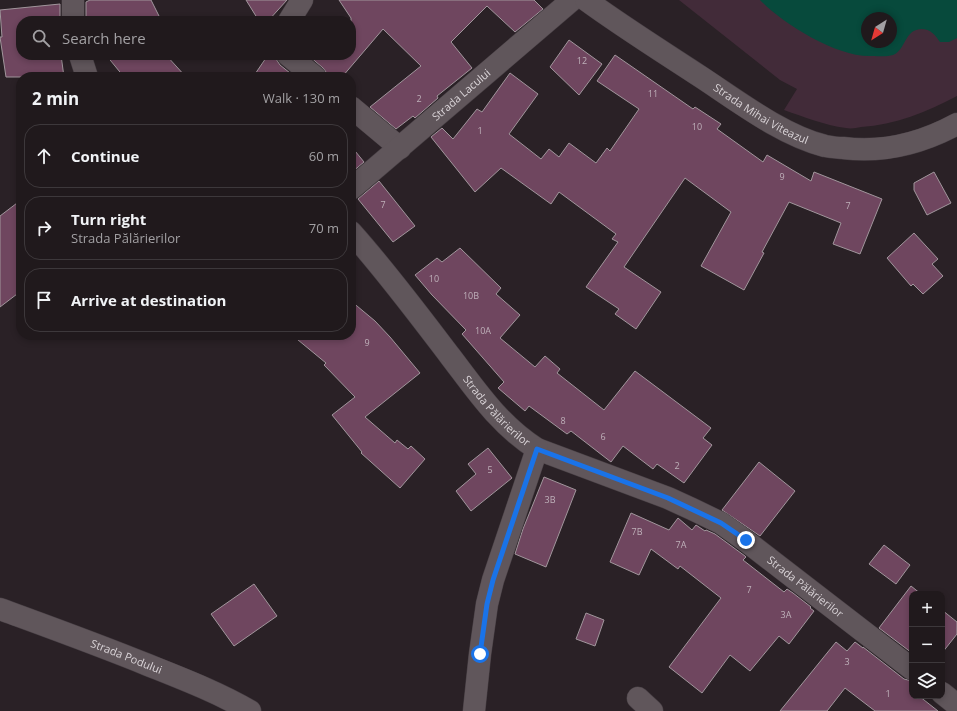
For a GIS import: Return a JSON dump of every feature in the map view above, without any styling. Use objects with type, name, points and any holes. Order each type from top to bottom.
[{"type":"street","points":[[73,0],[73,16]]},
{"type":"street","points":[[292,16],[302,0]]},
{"type":"street","name":"Strada Lacului","points":[[356,185],[572,0]]},
{"type":"street","name":"Strada Mihai Viteazul","points":[[586,0],[762,117],[794,134],[826,146],[860,150],[893,147],[913,143],[957,124]]},
{"type":"street","points":[[82,60],[85,72]]},
{"type":"street","points":[[294,60],[309,72]]},
{"type":"street","points":[[356,111],[400,148]]},
{"type":"street","name":"Strada Pălărierilor","points":[[356,238],[413,308],[496,416],[522,440],[537,449],[668,498],[721,523],[752,545],[909,667]]},
{"type":"street","points":[[474,711],[487,604],[493,580],[537,449]]},
{"type":"street","name":"Strada Podului","points":[[0,609],[90,642],[204,688],[228,698],[250,711]]},
{"type":"street","points":[[945,695],[957,705]]},
{"type":"shaded area","points":[[679,0],[957,0],[957,96],[898,121],[874,126],[848,128],[830,125],[784,110],[797,89],[780,80]]},
{"type":"shaded area","points":[[760,0],[957,0],[957,38],[949,42],[940,42],[930,31],[924,29],[915,30],[908,36],[900,49],[893,55],[858,55],[843,51],[812,38],[782,19]]},
{"type":"building","points":[[90,0],[151,0],[159,16],[86,16],[86,2]]},
{"type":"building","points":[[246,0],[287,0],[273,16],[256,16]]},
{"type":"building","points":[[339,0],[534,0],[543,9],[515,32],[487,6],[451,42],[472,68],[437,96],[438,98],[415,118],[413,116],[396,129],[370,107],[421,66],[383,29],[346,72],[326,72],[314,60],[356,60],[356,16],[350,16]]},
{"type":"building","points":[[60,4],[60,16],[16,16],[16,60],[62,60],[63,72],[16,72],[16,77],[6,77],[0,37],[2,37],[0,10]]},
{"type":"building","points":[[569,40],[602,64],[579,95],[550,67]]},
{"type":"building","points":[[615,55],[693,109],[695,107],[721,124],[717,129],[763,162],[767,155],[811,181],[814,172],[882,199],[860,254],[833,244],[841,223],[789,202],[762,252],[764,253],[744,290],[701,266],[731,212],[685,178],[624,267],[661,292],[636,329],[615,314],[619,309],[586,287],[618,242],[612,239],[616,234],[559,192],[551,204],[501,168],[475,192],[431,137],[442,128],[453,139],[477,109],[482,112],[510,73],[538,94],[509,134],[541,159],[549,149],[559,157],[569,143],[596,163],[607,148],[610,151],[639,109],[597,81]]},
{"type":"building","points":[[110,60],[171,60],[181,72],[120,72]]},
{"type":"building","points":[[265,60],[277,60],[289,72],[256,72]]},
{"type":"building","points":[[356,152],[364,162],[356,169]]},
{"type":"building","points":[[934,172],[951,203],[927,215],[914,190],[914,183]]},
{"type":"building","points":[[379,181],[415,226],[393,242],[358,199]]},
{"type":"building","points":[[16,204],[16,295],[0,307],[0,216]]},
{"type":"building","points":[[914,233],[938,259],[932,264],[943,276],[923,294],[913,284],[911,286],[887,258]]},
{"type":"building","points":[[460,248],[501,288],[496,294],[520,315],[500,338],[535,367],[545,356],[560,369],[557,373],[604,410],[635,371],[711,428],[703,438],[712,445],[684,483],[657,464],[653,469],[623,446],[611,462],[571,431],[567,434],[529,406],[525,411],[498,388],[504,382],[462,334],[466,330],[415,275],[437,258],[442,262]]},
{"type":"building","points":[[356,305],[375,321],[420,373],[365,417],[395,443],[397,440],[408,449],[411,446],[425,459],[400,488],[361,453],[362,452],[332,415],[355,397],[324,365],[326,363],[298,340],[356,340]]},
{"type":"building","points":[[488,448],[512,478],[471,511],[456,491],[476,474],[468,464]]},
{"type":"building","points":[[759,462],[795,491],[760,536],[722,510]]},
{"type":"building","points":[[544,477],[576,490],[546,567],[515,554],[523,529]]},
{"type":"building","points":[[631,513],[669,530],[678,518],[692,530],[696,525],[705,531],[706,530],[715,534],[745,556],[746,557],[743,560],[784,592],[787,589],[811,607],[810,608],[814,611],[789,644],[779,636],[750,671],[730,655],[702,693],[669,667],[721,598],[680,566],[678,569],[651,549],[639,575],[610,562]]},
{"type":"building","points":[[884,545],[910,565],[896,584],[869,564]]},
{"type":"building","points":[[254,584],[277,616],[234,646],[211,614]]},
{"type":"building","points":[[911,586],[917,591],[909,591],[909,651],[879,628]]},
{"type":"building","points":[[945,612],[957,622],[957,634],[945,649]]},
{"type":"building","points":[[586,613],[604,620],[595,646],[576,639]]},
{"type":"building","points":[[836,642],[847,651],[855,642],[904,679],[909,680],[909,699],[923,699],[938,711],[875,711],[845,688],[827,711],[780,711]]},
{"type":"route","points":[[480,654],[487,604],[493,580],[537,449],[668,498],[721,523],[746,540]]}]
